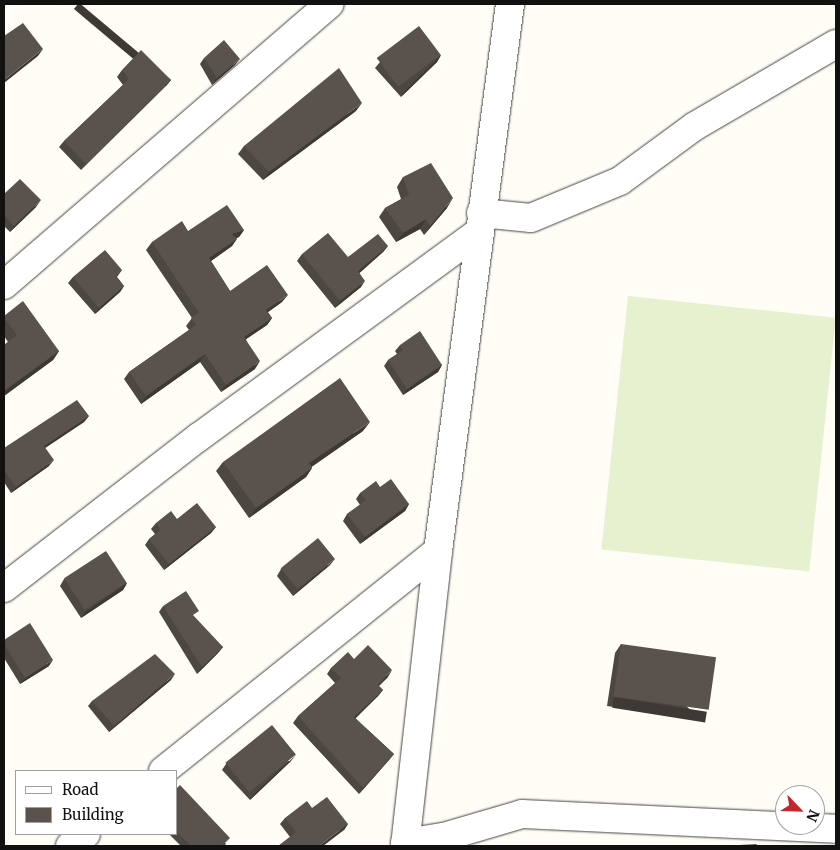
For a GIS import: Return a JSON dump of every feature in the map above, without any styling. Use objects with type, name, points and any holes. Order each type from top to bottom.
[{"type":"street","points":[[4,285],[330,4]]},
{"type":"street","points":[[510,4],[438,551],[405,845],[444,837],[522,814],[836,829]]},
{"type":"street","points":[[4,588],[480,223],[531,218],[620,181],[695,126],[836,44]]},
{"type":"street","points":[[163,770],[438,551]]},
{"type":"street","points":[[70,846],[85,835]]},
{"type":"green space","points":[[628,296],[836,318],[809,571],[601,550]]},
{"type":"building","points":[[23,23],[43,49],[4,80],[4,36]]},
{"type":"building","points":[[419,26],[441,55],[398,87],[377,58]]},
{"type":"building","points":[[224,40],[240,59],[217,78],[204,58]]},
{"type":"building","points":[[141,50],[171,80],[86,164],[64,141],[129,79],[122,70]]},
{"type":"building","points":[[339,68],[362,103],[269,172],[244,146]]},
{"type":"building","points":[[431,163],[453,198],[430,226],[426,219],[403,233],[385,208],[409,195],[403,177]]},
{"type":"building","points":[[20,179],[41,200],[14,226],[4,215],[4,194]]},
{"type":"building","points":[[227,205],[244,230],[232,234],[237,239],[209,258],[230,291],[267,265],[288,295],[266,310],[272,318],[244,337],[260,361],[226,385],[205,354],[146,396],[129,372],[196,325],[191,318],[199,313],[152,242],[182,221],[188,231]]},
{"type":"building","points":[[328,233],[348,257],[378,234],[388,246],[358,271],[365,281],[340,301],[302,254]]},
{"type":"building","points":[[105,250],[122,270],[116,276],[124,286],[99,308],[73,277]]},
{"type":"building","points":[[23,301],[59,351],[4,391],[4,345],[17,335],[4,316]]},
{"type":"building","points":[[420,331],[442,365],[407,389],[388,360],[403,350],[400,345]]},
{"type":"building","points":[[340,378],[370,422],[309,463],[312,468],[256,508],[223,462]]},
{"type":"building","points":[[77,400],[89,416],[44,446],[54,460],[16,487],[4,470],[4,448]]},
{"type":"building","points":[[391,479],[409,504],[365,537],[347,514],[366,500],[360,493],[376,481],[380,487]]},
{"type":"building","points":[[197,503],[216,527],[169,564],[149,539],[161,530],[156,523],[171,511],[177,519]]},
{"type":"building","points":[[318,538],[335,559],[298,589],[281,568]]},
{"type":"building","points":[[106,551],[127,583],[85,610],[64,578]]},
{"type":"building","points":[[186,591],[199,611],[193,615],[223,647],[202,667],[163,606]]},
{"type":"building","points":[[30,623],[53,660],[25,678],[4,644],[4,640]]},
{"type":"building","points":[[621,644],[716,657],[709,710],[614,696]]},
{"type":"building","points":[[368,645],[392,670],[378,685],[383,690],[354,717],[394,754],[363,788],[298,716],[341,678],[331,668],[348,652],[354,659]]},
{"type":"building","points":[[155,654],[175,674],[114,726],[92,701]]},
{"type":"building","points":[[272,725],[296,755],[249,792],[225,763]]},
{"type":"building","points":[[180,785],[230,838],[222,846],[191,846],[178,833],[178,787]]},
{"type":"building","points":[[327,797],[348,824],[319,846],[278,846],[296,832],[285,818],[307,801],[312,808]]},
{"type":"building","points":[[757,844],[756,846],[721,846]]}]
